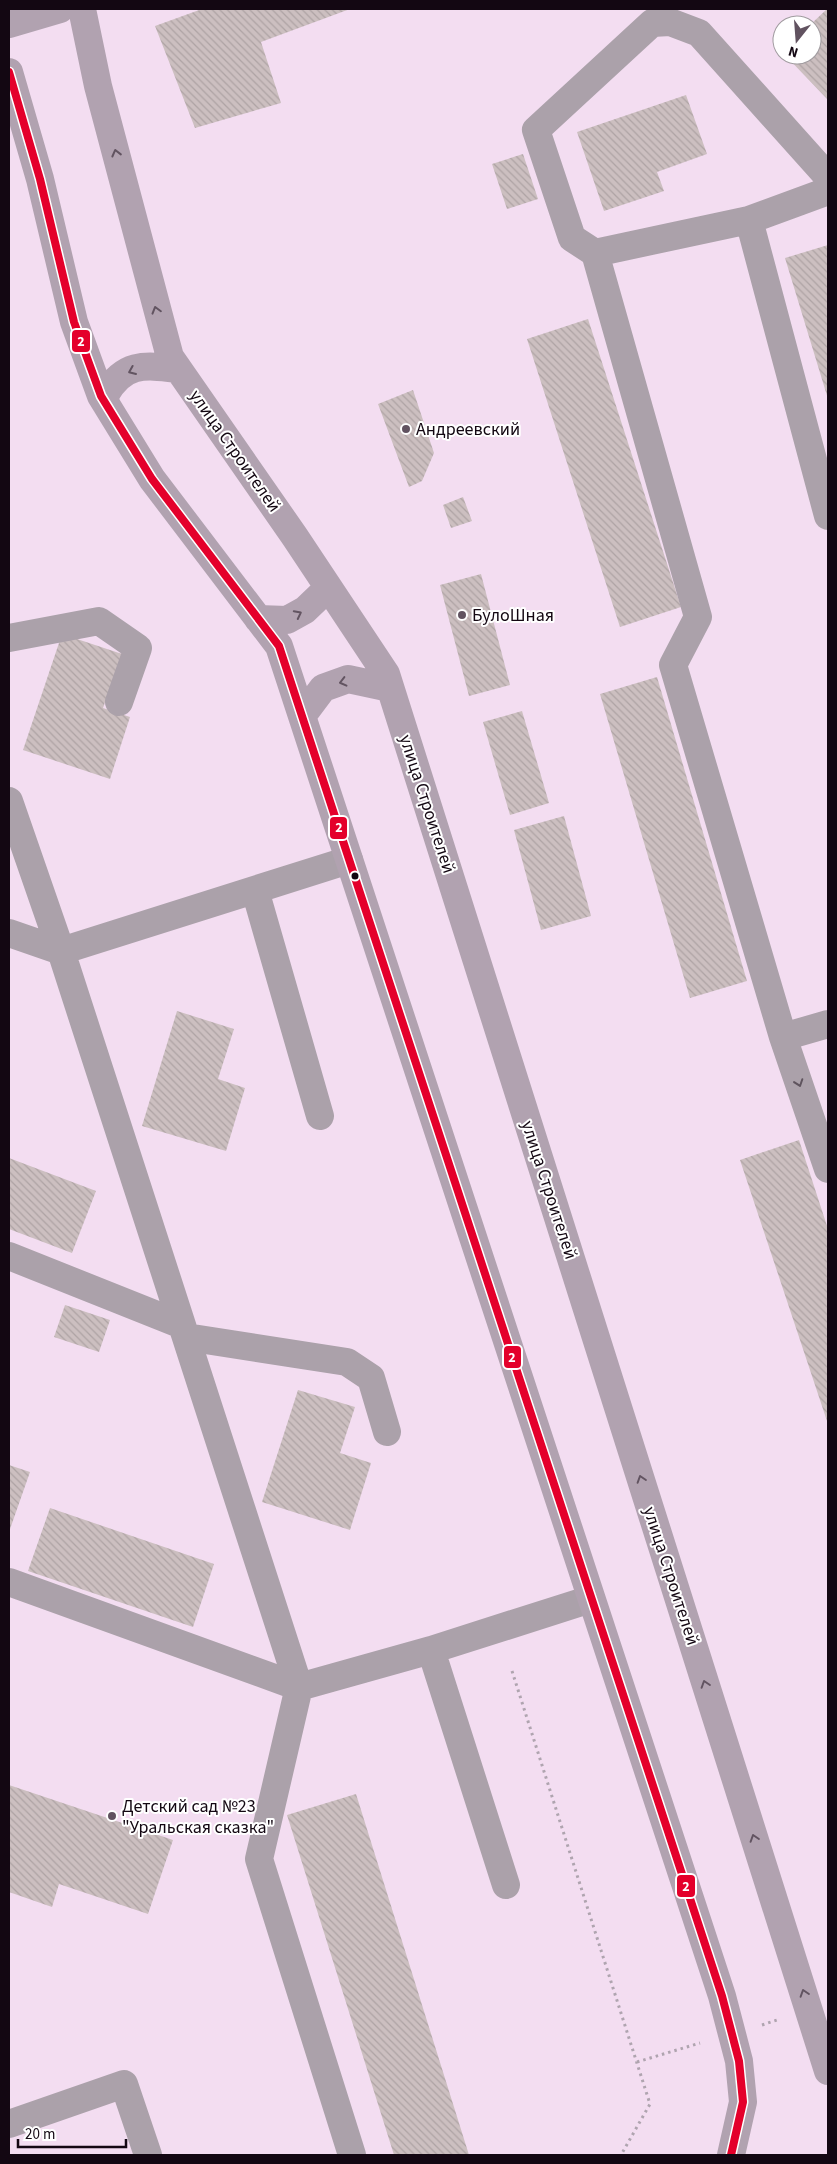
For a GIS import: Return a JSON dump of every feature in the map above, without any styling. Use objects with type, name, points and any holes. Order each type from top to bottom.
[{"type":"main road","points":[[9,24],[60,9]]},
{"type":"main road","name":"улица Строителей","points":[[82,9],[101,95],[174,363],[386,674],[828,2071]]},
{"type":"main road","points":[[9,72],[40,179],[74,322],[104,400],[152,479],[279,646],[722,1996],[739,2061],[743,2102],[731,2155]]},
{"type":"main road","points":[[104,400],[104,395],[113,381],[132,369],[148,365],[174,363]]},
{"type":"main road","points":[[258,619],[287,620],[305,610],[328,588]]},
{"type":"main road","points":[[302,716],[323,688],[348,679],[390,688]]},
{"type":"street","points":[[828,178],[699,33],[670,22],[652,22],[536,130],[572,238],[595,253],[698,617],[673,665],[783,1037],[828,1169]]},
{"type":"street","points":[[595,253],[748,220],[828,191]]},
{"type":"street","points":[[748,220],[828,516]]},
{"type":"street","points":[[9,638],[99,621],[138,648],[119,702]]},
{"type":"street","points":[[9,801],[61,951],[299,1687],[259,1859],[352,2155]]},
{"type":"street","points":[[9,933],[61,951],[349,860]]},
{"type":"street","points":[[255,890],[320,1116]]},
{"type":"street","points":[[783,1037],[828,1024]]},
{"type":"street","points":[[9,1256],[184,1331],[347,1362],[371,1378],[387,1432]]},
{"type":"street","points":[[9,1582],[299,1687],[431,1650],[592,1599]]},
{"type":"street","points":[[431,1650],[506,1885]]},
{"type":"street","points":[[9,2124],[124,2084],[148,2155]]},
{"type":"path","points":[[512,1671],[650,2104],[621,2155]]},
{"type":"path","points":[[756,2026],[780,2019]]},
{"type":"path","points":[[636,2062],[706,2042]]},
{"type":"building","points":[[202,9],[350,9],[261,42],[281,103],[195,128],[155,26]]},
{"type":"building","points":[[828,9],[828,100],[795,65],[822,65],[821,15]]},
{"type":"building","points":[[686,95],[707,154],[657,172],[664,191],[604,211],[577,132]]},
{"type":"building","points":[[523,154],[538,199],[507,209],[492,164]]},
{"type":"building","points":[[828,245],[828,399],[785,258]]},
{"type":"building","points":[[588,319],[681,607],[620,627],[527,339]]},
{"type":"building","name":"Андреевский","points":[[413,390],[434,453],[422,481],[409,487],[378,404]]},
{"type":"building","points":[[463,497],[472,521],[451,528],[443,505]]},
{"type":"building","points":[[481,574],[510,685],[469,696],[440,585]]},
{"type":"building","points":[[62,634],[122,654],[103,708],[130,717],[110,779],[23,750]]},
{"type":"building","points":[[657,677],[747,981],[690,998],[600,694]]},
{"type":"building","points":[[522,711],[549,803],[510,815],[483,722]]},
{"type":"building","points":[[564,816],[591,916],[541,930],[514,830]]},
{"type":"building","points":[[177,1011],[234,1029],[218,1079],[245,1088],[226,1151],[142,1126]]},
{"type":"building","points":[[799,1140],[828,1229],[828,1424],[740,1160]]},
{"type":"building","points":[[9,1158],[96,1191],[72,1253],[9,1229]]},
{"type":"building","points":[[65,1305],[110,1320],[99,1352],[54,1337]]},
{"type":"building","points":[[298,1390],[355,1407],[340,1453],[371,1463],[350,1530],[262,1502]]},
{"type":"building","points":[[9,1465],[30,1472],[9,1532]]},
{"type":"building","points":[[50,1508],[214,1564],[193,1627],[28,1571]]},
{"type":"building","points":[[9,1785],[173,1840],[148,1914],[59,1884],[52,1907],[9,1892]]},
{"type":"building","points":[[356,1794],[469,2155],[394,2155],[287,1815]]},
{"type":"transit line","name":"2","points":[[9,72],[40,179],[74,322],[101,396],[152,479],[279,646],[722,1996],[739,2061],[743,2102],[731,2155]]},
{"type":"place","name":"Андреевский","points":[[406,429]]},
{"type":"place","name":"БулоШная","points":[[462,615]]},
{"type":"place","name":"Детский сад №23 \"Уральская сказка\"","points":[[112,1816]]}]
